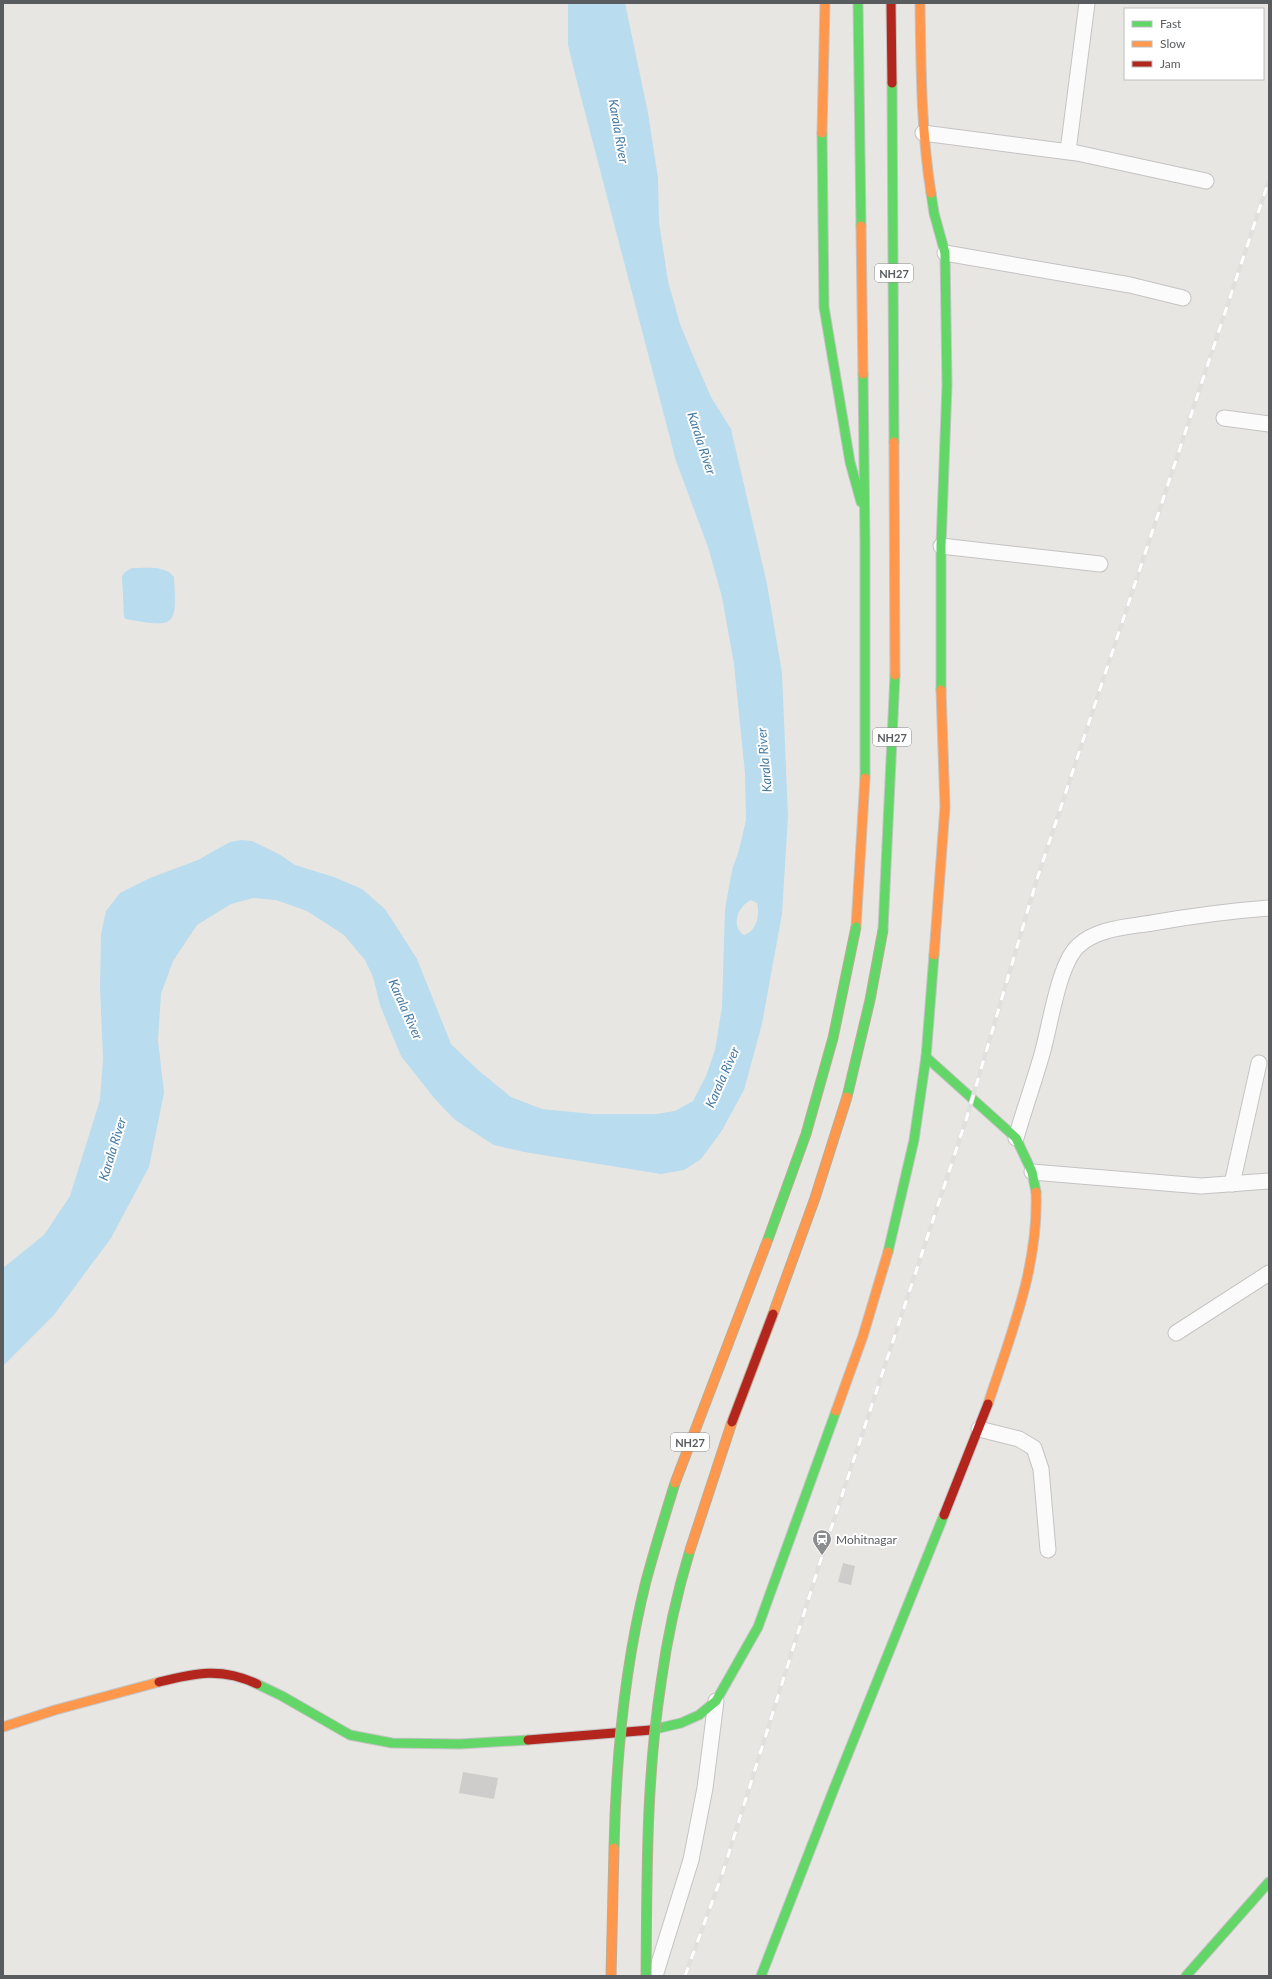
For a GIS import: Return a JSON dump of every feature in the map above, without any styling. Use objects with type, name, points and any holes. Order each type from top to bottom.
[{"type":"main road","points":[[825,3],[822,158],[824,307],[850,462],[864,514]]},
{"type":"main road","name":"NH27","points":[[611,1976],[615,1802],[625,1690],[646,1582],[676,1479],[806,1134],[833,1038],[856,927],[865,772],[864,514],[858,3]]},
{"type":"main road","name":"NH27","points":[[646,1976],[649,1805],[660,1692],[668,1640],[679,1588],[711,1483],[824,1170],[868,1012],[883,930],[896,647],[891,3]]},
{"type":"main road","points":[[3,1727],[55,1710],[179,1677],[215,1672],[242,1677],[282,1696],[350,1735],[392,1743],[460,1744],[643,1732],[681,1723],[699,1715],[716,1701],[758,1627],[863,1336],[903,1194],[915,1133],[926,1057],[938,918],[944,807],[940,650],[941,546],[946,385],[945,253],[934,213],[923,133],[920,72],[920,3]]},
{"type":"main road","points":[[761,1976],[979,1429],[1026,1288],[1033,1254],[1037,1210],[1036,1191],[1032,1172],[1016,1138],[926,1057]]},
{"type":"main road","points":[[1186,1976],[1269,1882]]},
{"type":"street","points":[[1068,151],[1087,3]]},
{"type":"street","points":[[923,133],[1068,151],[1206,181]]},
{"type":"street","points":[[945,253],[1130,285],[1183,298]]},
{"type":"street","points":[[1224,418],[1269,424]]},
{"type":"street","points":[[941,546],[1100,564]]},
{"type":"street","points":[[1016,1138],[1042,1053],[1060,983],[1068,960],[1077,946],[1088,938],[1107,930],[1214,912],[1269,908]]},
{"type":"street","points":[[1232,1184],[1260,1063]]},
{"type":"street","points":[[1032,1172],[1201,1186],[1269,1181]]},
{"type":"street","points":[[1176,1334],[1269,1273]]},
{"type":"street","points":[[979,1429],[1019,1439],[1034,1448],[1041,1470],[1048,1550]]},
{"type":"street","points":[[655,1976],[691,1860],[705,1788],[716,1701]]},
{"type":"water","name":"Karala River","points":[[568,3],[625,3],[648,113],[658,178],[659,222],[668,281],[680,324],[694,358],[711,397],[731,429],[767,584],[782,673],[788,816],[782,914],[762,1024],[744,1090],[721,1132],[701,1159],[684,1170],[661,1174],[524,1152],[494,1145],[455,1120],[434,1098],[401,1056],[380,1005],[373,977],[365,960],[344,935],[307,911],[276,900],[253,898],[231,904],[197,925],[173,961],[161,994],[158,1040],[164,1093],[149,1167],[111,1238],[54,1315],[3,1366],[3,1268],[44,1235],[70,1196],[100,1100],[103,1058],[100,987],[101,934],[106,911],[120,893],[150,878],[198,860],[230,842],[241,840],[252,841],[279,854],[295,865],[334,877],[362,889],[385,909],[417,959],[451,1044],[478,1070],[511,1097],[542,1109],[592,1114],[656,1114],[675,1111],[693,1101],[706,1076],[715,1050],[722,1007],[725,909],[732,870],[739,850],[746,820],[745,773],[734,664],[722,597],[708,547],[676,461],[568,45]],"holes":[[[751,900],[757,903],[758,917],[755,926],[744,935],[737,927],[737,916],[739,911]]]},
{"type":"water","points":[[132,568],[161,569],[170,573],[174,577],[175,606],[170,620],[164,623],[155,623],[126,619],[124,617],[122,576],[125,572]]},
{"type":"building","points":[[843,1563],[855,1566],[851,1585],[838,1582]]},
{"type":"building","points":[[463,1772],[498,1778],[494,1799],[459,1793]]},
{"type":"railway","points":[[685,1976],[722,1875],[822,1556],[966,1120],[1037,879],[1269,180]]},
{"type":"traffic: fast","points":[[858,3],[861,226]]},
{"type":"traffic: fast","points":[[892,83],[894,442]]},
{"type":"traffic: fast","points":[[822,133],[824,307],[850,462],[861,502]]},
{"type":"traffic: fast","points":[[931,193],[934,213],[945,253],[947,385],[941,546],[941,690]]},
{"type":"traffic: fast","points":[[863,374],[865,778]]},
{"type":"traffic: fast","points":[[883,930],[895,675]]},
{"type":"traffic: fast","points":[[767,1242],[806,1134],[833,1038],[856,927]]},
{"type":"traffic: fast","points":[[847,1097],[870,1000],[883,930]]},
{"type":"traffic: fast","points":[[888,1252],[914,1140],[926,1057],[934,955]]},
{"type":"traffic: fast","points":[[926,1057],[1016,1138],[1032,1172],[1036,1192]]},
{"type":"traffic: fast","points":[[651,1730],[681,1723],[699,1715],[716,1701],[758,1627],[836,1411]]},
{"type":"traffic: fast","points":[[614,1848],[619,1747],[622,1714],[632,1647],[646,1581],[675,1483]]},
{"type":"traffic: fast","points":[[761,1976],[835,1786],[944,1515]]},
{"type":"traffic: fast","points":[[646,1976],[648,1829],[652,1756],[663,1666],[669,1632],[690,1550]]},
{"type":"traffic: fast","points":[[257,1684],[282,1696],[350,1735],[392,1743],[460,1744],[528,1740]]},
{"type":"traffic: fast","points":[[1186,1976],[1269,1882]]},
{"type":"traffic: slow","points":[[822,133],[825,3]]},
{"type":"traffic: slow","points":[[920,3],[923,122],[931,193]]},
{"type":"traffic: slow","points":[[861,226],[863,374]]},
{"type":"traffic: slow","points":[[894,442],[895,675]]},
{"type":"traffic: slow","points":[[934,955],[945,807],[941,690]]},
{"type":"traffic: slow","points":[[856,927],[865,778]]},
{"type":"traffic: slow","points":[[773,1314],[815,1198],[847,1097]]},
{"type":"traffic: slow","points":[[988,1404],[1022,1300],[1033,1246],[1036,1219],[1036,1192]]},
{"type":"traffic: slow","points":[[675,1483],[767,1242]]},
{"type":"traffic: slow","points":[[836,1411],[863,1336],[888,1252]]},
{"type":"traffic: slow","points":[[690,1550],[732,1422]]},
{"type":"traffic: slow","points":[[3,1727],[55,1710],[159,1682]]},
{"type":"traffic: slow","points":[[611,1976],[614,1848]]},
{"type":"traffic: jam","points":[[891,3],[892,83]]},
{"type":"traffic: jam","points":[[732,1422],[773,1314]]},
{"type":"traffic: jam","points":[[944,1515],[988,1404]]},
{"type":"traffic: jam","points":[[159,1682],[185,1676],[208,1673],[232,1675],[257,1684]]},
{"type":"traffic: jam","points":[[528,1740],[651,1730]]},
{"type":"place","name":"Mohitnagar","points":[[822,1556]]}]
